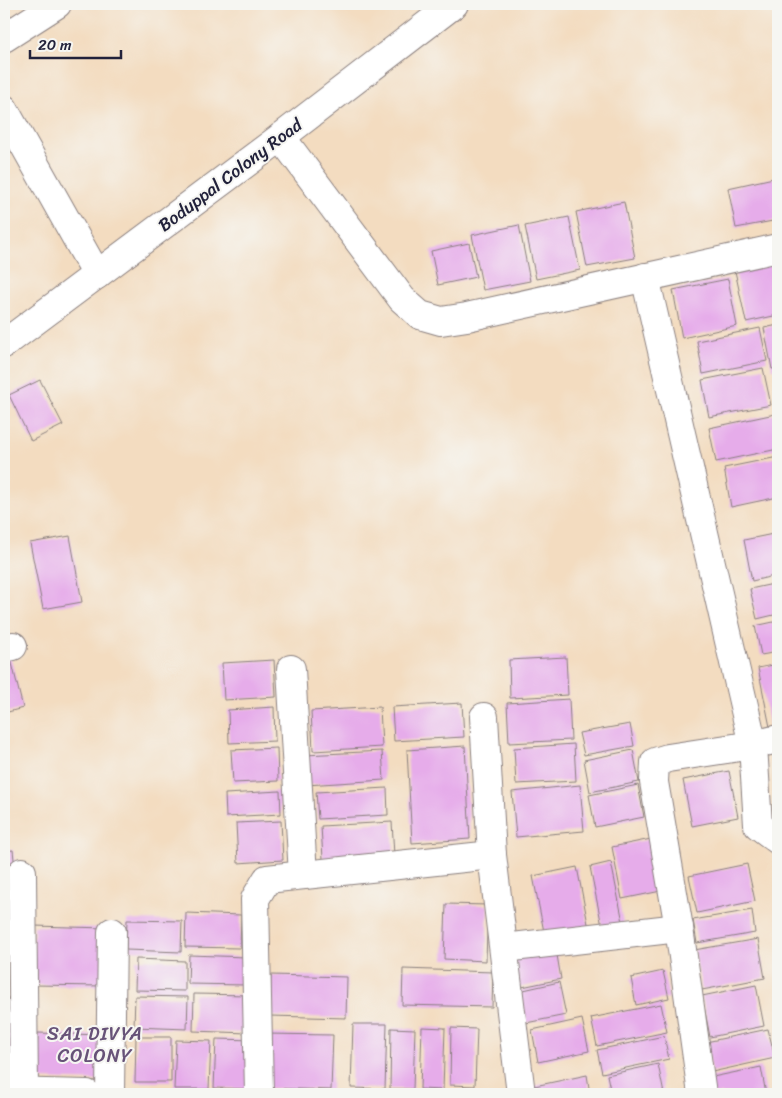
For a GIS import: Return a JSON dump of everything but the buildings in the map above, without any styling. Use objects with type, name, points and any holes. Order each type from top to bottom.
[{"type":"street","points":[[4,38],[57,4]]},
{"type":"street","name":"Boduppal Colony Road","points":[[4,344],[281,137],[454,4]]},
{"type":"street","points":[[4,108],[97,275]]},
{"type":"street","points":[[281,137],[402,299],[420,316],[442,321],[778,248]]},
{"type":"street","points":[[645,277],[766,742],[758,825],[778,840]]},
{"type":"street","points":[[291,668],[303,874]]},
{"type":"street","points":[[484,717],[492,855],[522,1094]]},
{"type":"street","points":[[702,1094],[679,928],[654,782],[655,762],[668,758],[766,742]]},
{"type":"street","points":[[259,1094],[255,899],[267,879],[492,855]]},
{"type":"street","points":[[22,872],[13,937],[14,1092],[87,1094]]},
{"type":"street","points":[[504,948],[679,928]]},
{"type":"street","points":[[110,1094],[112,932]]},
{"type":"district","name":"SAI DIVYA COLONY","points":[[95,1044]]}]
